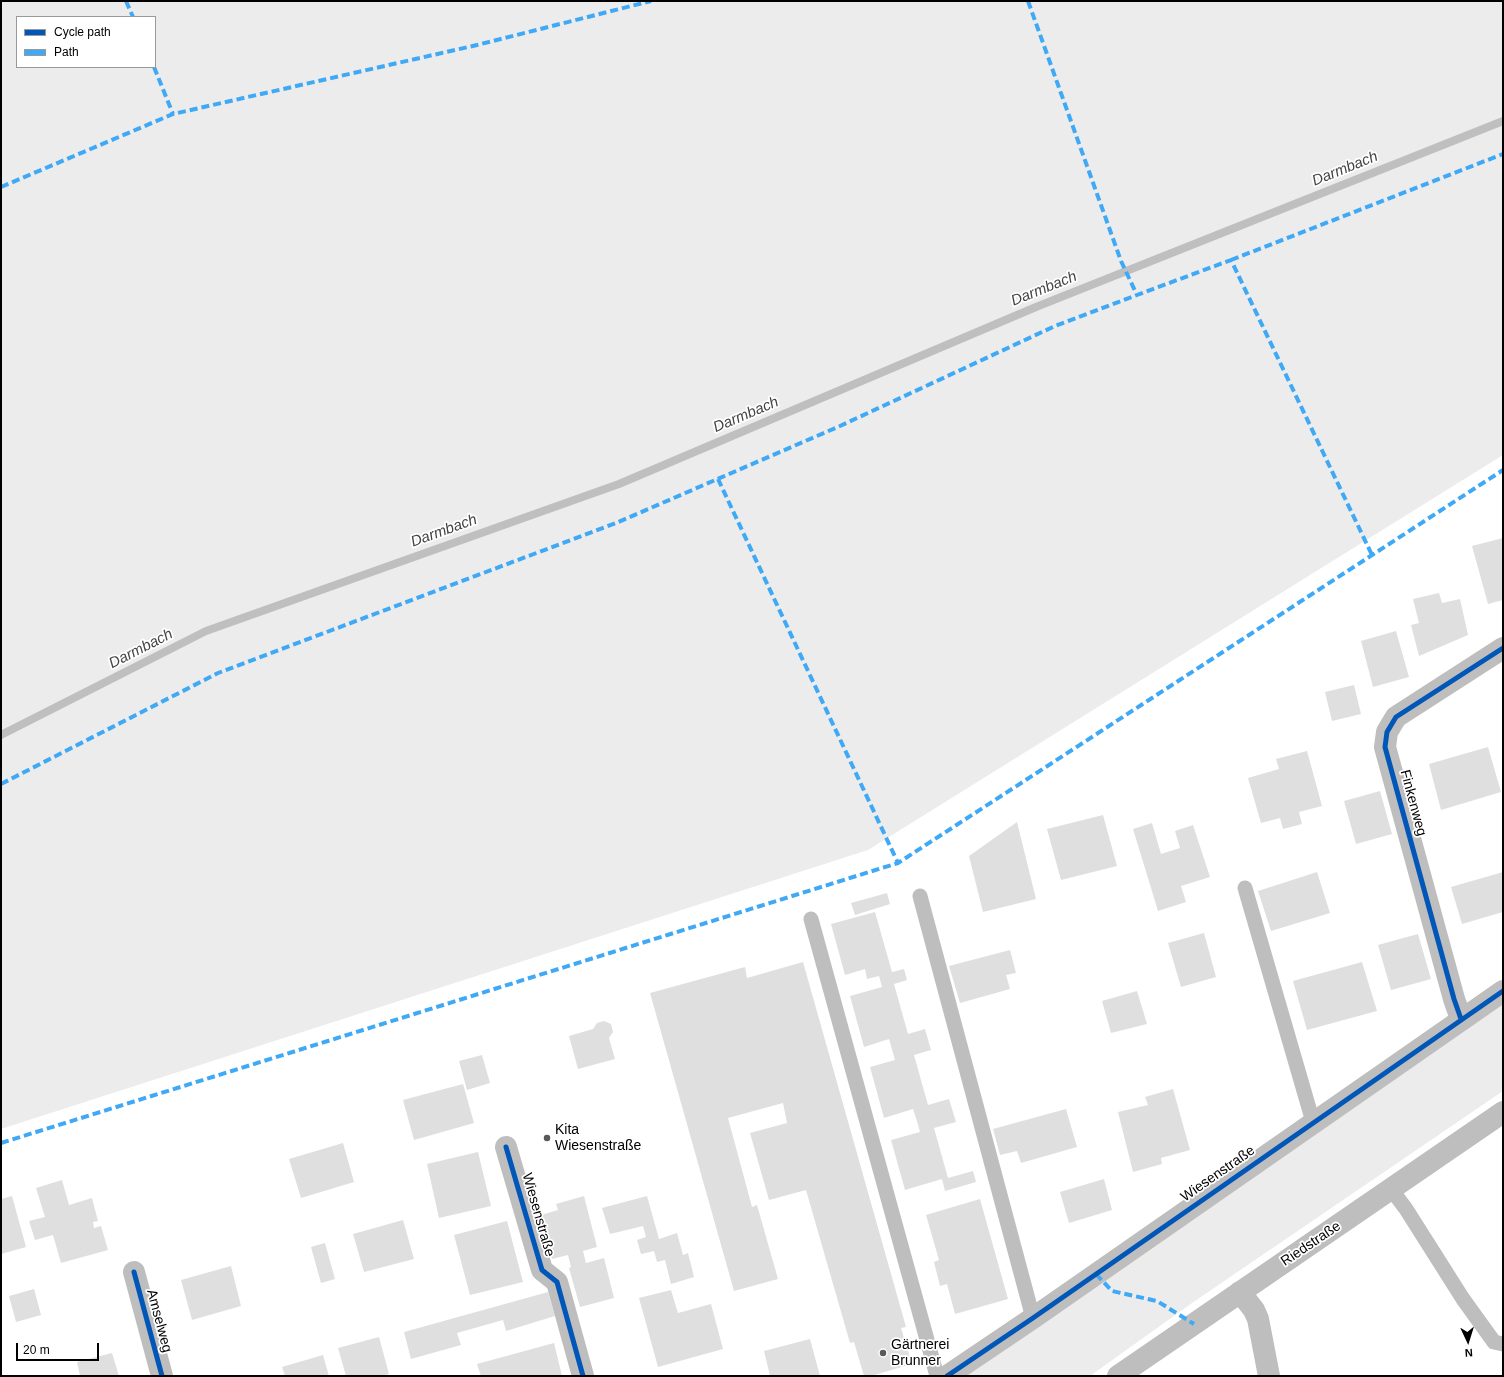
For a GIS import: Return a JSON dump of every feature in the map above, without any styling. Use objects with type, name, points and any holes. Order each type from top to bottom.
[{"type":"street","name":"Finkenweg","points":[[1461,1019],[1454,999],[1385,747],[1387,732],[1396,717],[1503,648]]},
{"type":"street","name":"Wiesenstraße","points":[[947,1376],[1033,1318],[1503,991]]},
{"type":"street","name":"Riedstraße","points":[[1118,1376],[1503,1112]]},
{"type":"street","name":"Wiesenstraße","points":[[506,1147],[542,1270],[557,1282],[583,1376]]},
{"type":"street","name":"Amselweg","points":[[134,1272],[162,1376]]},
{"type":"street","points":[[1240,1292],[1254,1310],[1258,1319],[1269,1376]]},
{"type":"lane","points":[[1245,888],[1313,1122]]},
{"type":"lane","points":[[920,896],[1033,1318]]},
{"type":"lane","points":[[811,919],[937,1376]]},
{"type":"lane","points":[[1391,1189],[1406,1209],[1463,1299],[1494,1342],[1503,1344]]},
{"type":"shaded area","points":[[1,1],[1503,1],[1503,455],[868,850],[1,1129]]},
{"type":"shaded area","points":[[1503,1004],[1503,1091],[1192,1303],[1090,1376],[967,1376]]},
{"type":"building","points":[[1503,538],[1503,600],[1488,604],[1472,546]]},
{"type":"building","points":[[1439,593],[1442,603],[1460,599],[1468,635],[1419,656],[1411,625],[1419,623],[1413,599]]},
{"type":"building","points":[[1396,631],[1409,677],[1373,687],[1361,641]]},
{"type":"building","points":[[1354,685],[1361,714],[1332,721],[1325,692]]},
{"type":"building","points":[[1488,747],[1501,792],[1441,810],[1429,764]]},
{"type":"building","points":[[1307,751],[1322,806],[1299,812],[1302,824],[1283,829],[1280,818],[1261,823],[1248,778],[1279,769],[1276,759]]},
{"type":"building","points":[[1380,791],[1392,834],[1356,844],[1344,801]]},
{"type":"building","points":[[1103,815],[1117,866],[1061,880],[1047,829]]},
{"type":"building","points":[[1017,822],[1036,899],[983,912],[969,856]]},
{"type":"building","points":[[1152,823],[1161,854],[1180,848],[1175,831],[1193,825],[1210,877],[1181,886],[1186,902],[1158,911],[1133,829]]},
{"type":"building","points":[[1317,872],[1330,913],[1271,931],[1258,891]]},
{"type":"building","points":[[1503,872],[1503,912],[1462,924],[1451,887]]},
{"type":"building","points":[[887,893],[890,904],[855,915],[851,903]]},
{"type":"building","points":[[875,912],[892,972],[904,969],[907,980],[894,984],[908,1034],[925,1029],[931,1050],[914,1055],[928,1105],[949,1099],[956,1122],[934,1128],[948,1178],[973,1171],[976,1182],[945,1191],[942,1179],[905,1190],[891,1140],[920,1132],[917,1121],[913,1109],[884,1118],[870,1067],[895,1060],[889,1039],[864,1047],[850,996],[882,987],[879,976],[867,979],[865,969],[845,975],[831,924]]},
{"type":"building","points":[[1204,933],[1216,977],[1181,987],[1168,943]]},
{"type":"building","points":[[1418,934],[1431,979],[1391,990],[1378,945]]},
{"type":"building","points":[[1010,950],[1016,973],[1006,975],[1010,989],[960,1003],[949,966]]},
{"type":"building","points":[[803,962],[906,1327],[901,1328],[912,1364],[871,1376],[864,1376],[854,1342],[850,1343],[806,1190],[769,1200],[750,1133],[787,1123],[783,1103],[728,1118],[752,1207],[757,1205],[778,1279],[734,1291],[650,993],[745,967],[747,978]]},
{"type":"building","points":[[1362,962],[1377,1011],[1307,1030],[1293,981]]},
{"type":"building","points":[[1137,991],[1147,1024],[1111,1033],[1102,1001]]},
{"type":"building","points":[[604,1021],[611,1024],[613,1032],[609,1038],[615,1059],[578,1069],[569,1036],[593,1029],[597,1023]]},
{"type":"building","points":[[482,1055],[490,1083],[467,1090],[459,1061]]},
{"type":"building","points":[[463,1084],[474,1123],[414,1140],[403,1100]]},
{"type":"building","points":[[1173,1089],[1190,1150],[1161,1158],[1162,1164],[1133,1172],[1118,1112],[1148,1105],[1145,1097]]},
{"type":"building","points":[[1066,1109],[1077,1147],[1021,1163],[1017,1151],[1000,1155],[993,1129]]},
{"type":"building","points":[[343,1143],[354,1182],[301,1198],[289,1159]]},
{"type":"building","points":[[478,1152],[491,1206],[439,1218],[427,1164]]},
{"type":"building","points":[[1104,1179],[1112,1210],[1069,1223],[1060,1192]]},
{"type":"building","points":[[62,1180],[69,1205],[92,1198],[98,1221],[93,1222],[94,1228],[101,1226],[108,1250],[61,1263],[53,1235],[35,1240],[29,1221],[45,1217],[36,1188]]},
{"type":"building","points":[[12,1196],[26,1247],[1,1254],[1,1199]]},
{"type":"building","points":[[584,1196],[597,1247],[583,1251],[586,1263],[604,1258],[614,1298],[580,1307],[569,1268],[571,1267],[568,1255],[552,1259],[541,1215],[558,1210],[556,1204]]},
{"type":"building","points":[[647,1196],[659,1239],[677,1233],[683,1255],[688,1253],[694,1277],[671,1284],[665,1260],[657,1262],[654,1251],[641,1254],[637,1240],[646,1237],[643,1226],[610,1234],[602,1208]]},
{"type":"building","points":[[980,1199],[1008,1299],[955,1314],[947,1284],[940,1286],[934,1262],[939,1260],[926,1215]]},
{"type":"building","points":[[403,1220],[414,1259],[364,1272],[353,1234]]},
{"type":"building","points":[[507,1221],[523,1282],[470,1295],[454,1235]]},
{"type":"building","points":[[325,1243],[335,1279],[321,1283],[311,1247]]},
{"type":"building","points":[[231,1266],[241,1306],[192,1320],[181,1280]]},
{"type":"building","points":[[34,1289],[41,1315],[16,1322],[9,1296]]},
{"type":"building","points":[[671,1290],[678,1313],[711,1304],[723,1349],[658,1367],[639,1298]]},
{"type":"building","points":[[548,1292],[555,1316],[506,1331],[503,1320],[457,1333],[461,1345],[411,1359],[404,1332]]},
{"type":"building","points":[[379,1337],[389,1374],[382,1376],[346,1376],[338,1348]]},
{"type":"building","points":[[810,1339],[820,1376],[770,1376],[764,1351]]},
{"type":"building","points":[[554,1343],[562,1376],[481,1376],[477,1364]]},
{"type":"building","points":[[112,1353],[119,1376],[80,1376],[77,1362]]},
{"type":"building","points":[[323,1355],[329,1376],[285,1376],[282,1367]]},
{"type":"waterway","name":"Darmbach","points":[[1,735],[206,631],[619,484],[1036,307],[1503,121]]},
{"type":"marked path","points":[[126,1],[133,16]]},
{"type":"marked path","points":[[1,187],[173,114],[477,45],[651,1]]},
{"type":"marked path","points":[[1028,1],[1121,261],[1137,295],[1231,260],[1372,555]]},
{"type":"marked path","points":[[154,68],[173,114]]},
{"type":"marked path","points":[[1231,260],[1503,154]]},
{"type":"marked path","points":[[1,784],[218,673],[616,523],[840,426],[1055,326],[1137,295]]},
{"type":"marked path","points":[[1,1143],[898,863],[1503,470]]},
{"type":"marked path","points":[[718,479],[898,863]]},
{"type":"marked path","points":[[1096,1274],[1112,1291],[1157,1301],[1194,1324]]},
{"type":"cycle path","points":[[1461,1019],[1454,999],[1385,747],[1387,732],[1396,717],[1503,648]]},
{"type":"cycle path","points":[[947,1376],[1033,1318],[1503,991]]},
{"type":"cycle path","points":[[506,1147],[542,1270],[557,1282],[583,1376]]},
{"type":"cycle path","points":[[134,1272],[162,1376]]},
{"type":"place","name":"Kita Wiesenstraße","points":[[547,1138]]},
{"type":"place","name":"Gärtnerei Brunner","points":[[883,1353]]}]
